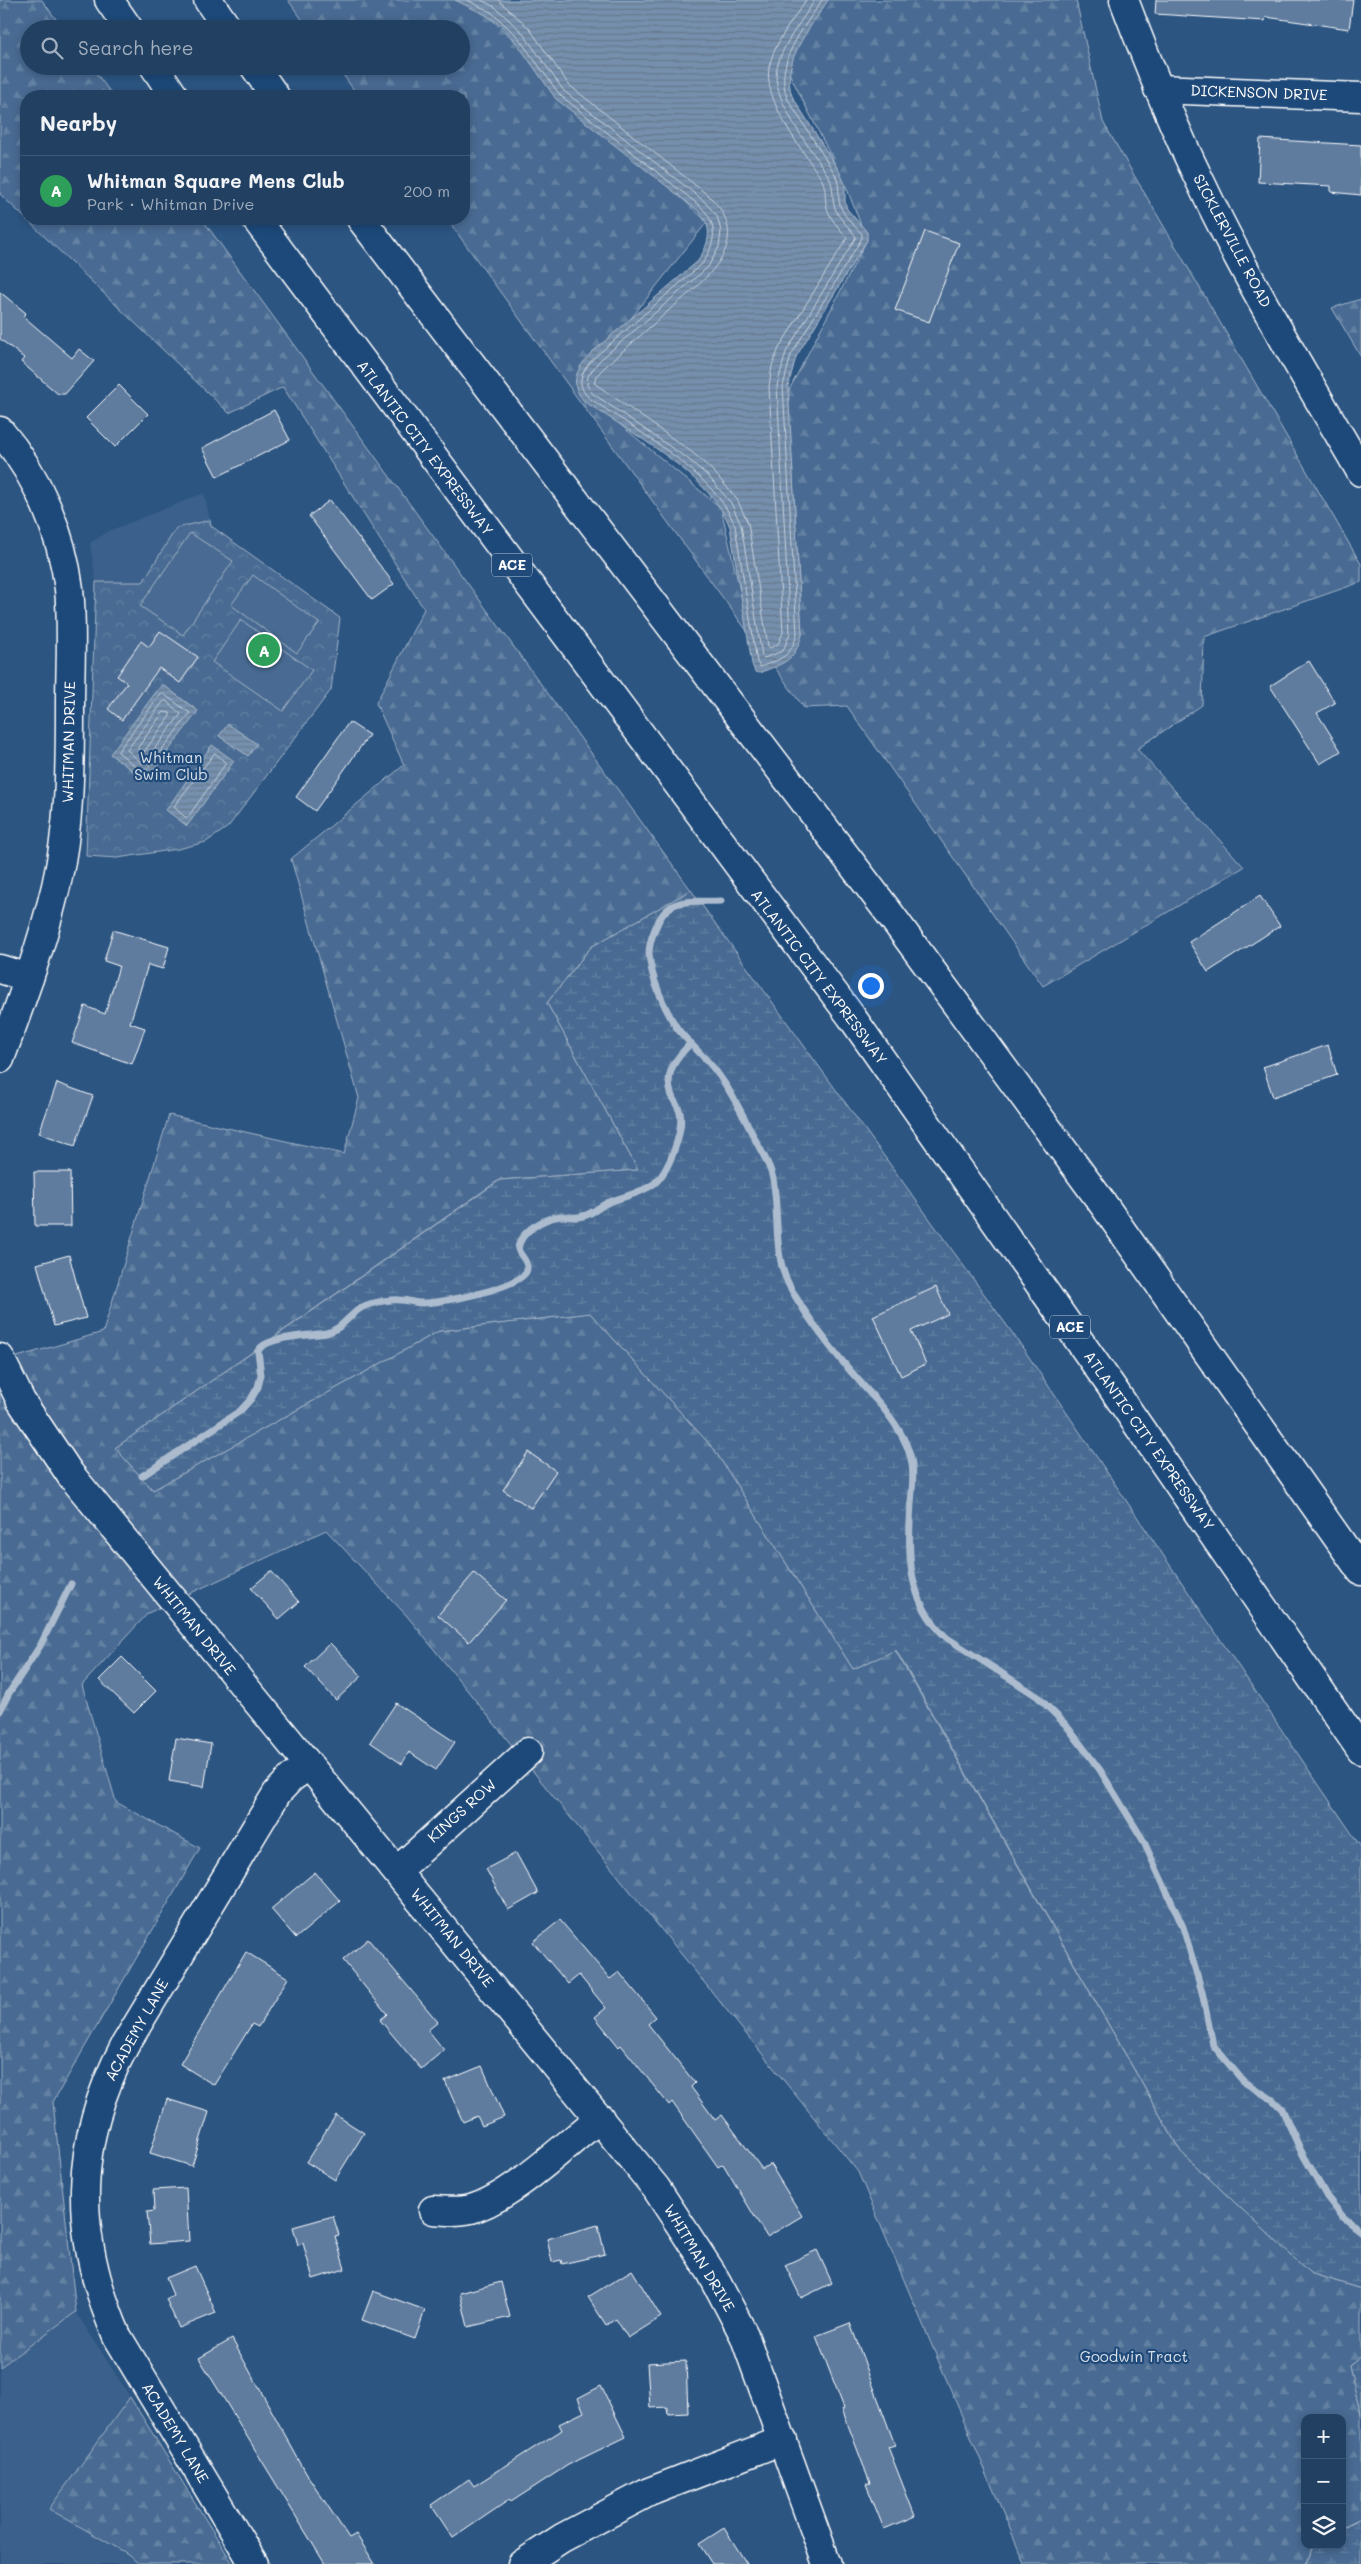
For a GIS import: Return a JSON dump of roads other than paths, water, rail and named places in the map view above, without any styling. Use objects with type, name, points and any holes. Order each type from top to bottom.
[{"type":"main road","points":[[110,0],[123,20]]},
{"type":"main road","points":[[208,0],[222,20]]},
{"type":"main road","name":"SICKLERVILLE ROAD","points":[[1124,0],[1158,89],[1209,200],[1279,331],[1361,472]]},
{"type":"main road","points":[[160,75],[170,90]]},
{"type":"main road","points":[[260,75],[271,90]]},
{"type":"main road","name":"DICKENSON DRIVE","points":[[1158,89],[1361,97]]},
{"type":"main road","name":"ATLANTIC CITY EXPRESSWAY","points":[[260,225],[763,902],[851,1016],[1111,1386],[1361,1750]]},
{"type":"main road","points":[[366,225],[890,914],[1103,1204],[1361,1571]]},
{"type":"main road","name":"WHITMAN DRIVE","points":[[0,431],[32,478],[52,524],[68,588],[70,616],[70,770],[66,833],[56,885],[29,978],[0,1059]]},
{"type":"main road","points":[[0,969],[29,978]]},
{"type":"main road","name":"WHITMAN DRIVE","points":[[0,1358],[21,1401],[59,1459],[308,1766],[397,1870],[656,2188],[711,2272],[744,2335],[827,2564]]},
{"type":"main road","name":"KINGS ROW","points":[[397,1870],[528,1752]]},
{"type":"main road","name":"ACADEMY LANE","points":[[254,2564],[117,2336],[105,2308],[91,2256],[87,2227],[86,2167],[94,2117],[114,2066],[125,2045],[277,1793],[291,1778],[308,1766]]},
{"type":"main road","points":[[433,2210],[453,2211],[471,2209],[504,2194],[600,2118]]},
{"type":"main road","points":[[522,2564],[562,2538],[649,2492],[782,2440]]},
{"type":"water","points":[[455,0],[828,0],[793,58],[789,83],[792,96],[839,171],[845,184],[847,209],[867,232],[867,240],[796,357],[788,386],[802,635],[795,651],[781,664],[759,673],[755,672],[752,664],[730,527],[720,508],[706,490],[667,456],[584,401],[576,388],[575,382],[578,370],[591,353],[698,261],[707,241],[708,229],[706,222],[697,210],[556,99],[514,39],[500,25],[488,16]]},
{"type":"water","points":[[162,684],[198,711],[146,781],[110,754]]},
{"type":"water","points":[[228,724],[257,744],[248,756],[219,736]]},
{"type":"water","points":[[212,745],[234,761],[187,826],[166,810]]},
{"type":"waterway","points":[[721,901],[681,903],[673,905],[666,910],[660,918],[650,944],[649,954],[652,973],[672,1020],[724,1082],[769,1165],[775,1193],[777,1234],[781,1261],[790,1287],[823,1337],[884,1409],[905,1442],[913,1473],[910,1559],[912,1576],[924,1608],[947,1638],[1037,1696],[1066,1725],[1100,1770],[1143,1840],[1183,1927],[1202,1992],[1213,2045],[1244,2082],[1273,2100],[1282,2109],[1301,2151],[1327,2197],[1343,2217],[1361,2231]]},
{"type":"waterway","points":[[142,1476],[240,1411],[251,1399],[258,1387],[261,1375],[258,1351],[270,1342],[333,1331],[358,1310],[370,1304],[393,1300],[416,1303],[432,1302],[463,1297],[498,1288],[523,1276],[527,1269],[526,1263],[518,1249],[523,1237],[534,1226],[554,1217],[586,1215],[607,1203],[650,1187],[665,1169],[678,1139],[681,1120],[680,1113],[673,1098],[669,1081],[672,1067],[691,1043]]},
{"type":"waterway","points":[[0,1711],[9,1693],[40,1646],[71,1584]]},
{"type":"place","name":"Whitman Square Mens Club","points":[[264,650]]},
{"type":"park label","name":"Whitman Swim Club","points":[[171,766]]},
{"type":"park label","name":"Goodwin Tract","points":[[1134,2357]]}]
